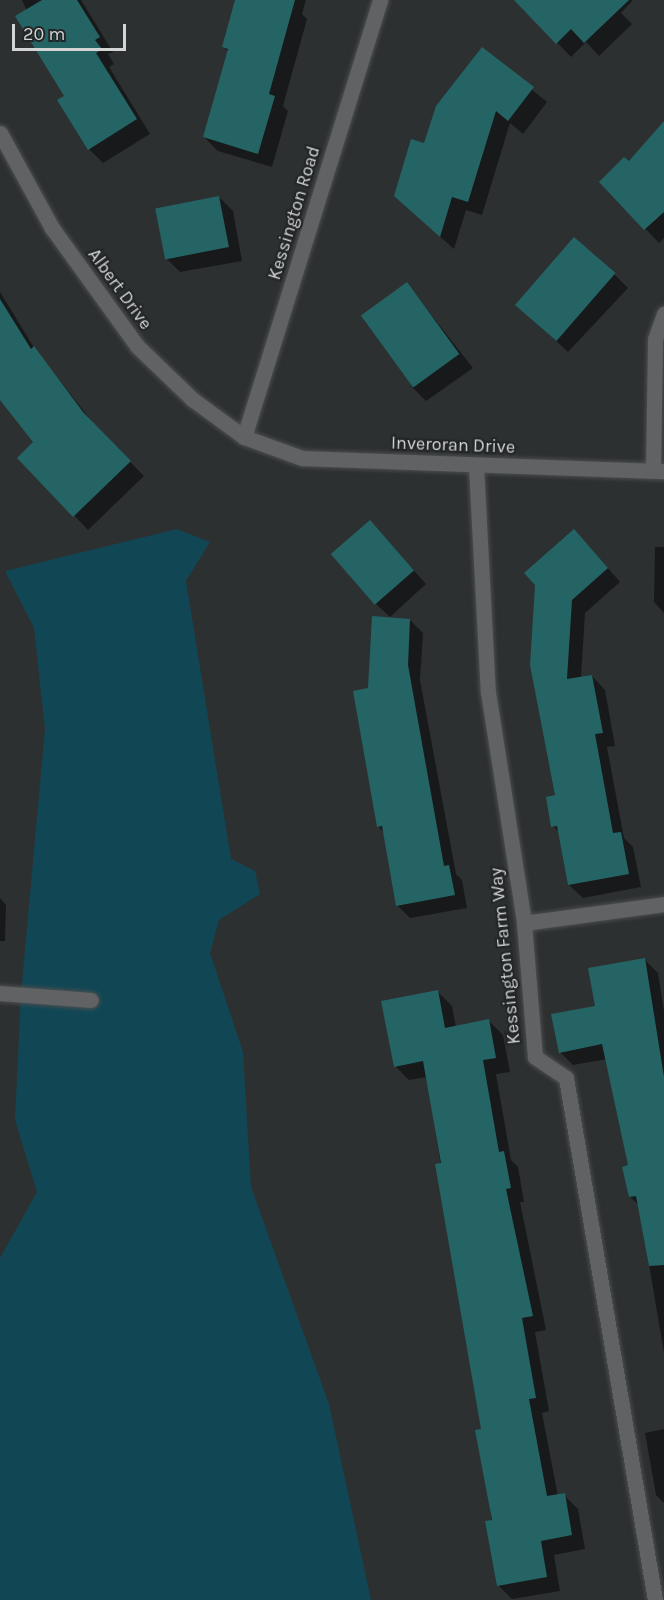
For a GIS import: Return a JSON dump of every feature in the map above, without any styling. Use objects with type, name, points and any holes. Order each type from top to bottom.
[{"type":"street","name":"Kessington Road","points":[[244,437],[380,0]]},
{"type":"street","name":"Albert Drive","points":[[0,133],[52,228],[137,346],[192,399],[244,437]]},
{"type":"street","points":[[658,471],[655,339],[664,314]]},
{"type":"street","name":"Inveroran Drive","points":[[244,437],[302,458],[658,471]]},
{"type":"street","name":"Kessington Farm Way","points":[[476,466],[488,692],[524,923],[535,1057],[566,1078],[655,1600]]},
{"type":"street","points":[[524,923],[664,904]]},
{"type":"street","points":[[0,993],[91,1000]]},
{"type":"shaded area","points":[[177,529],[210,542],[186,581],[231,859],[255,871],[260,894],[219,920],[210,953],[243,1052],[251,1187],[329,1404],[371,1600],[0,1600],[0,1258],[37,1192],[15,1120],[21,994],[45,729],[34,628],[5,571]]},
{"type":"building","points":[[42,0],[77,0],[100,37],[95,40],[102,49],[96,53],[137,119],[88,150],[57,100],[64,96],[15,16]]},
{"type":"building","points":[[235,0],[295,0],[269,94],[275,96],[258,154],[203,137],[228,49],[222,47]]},
{"type":"building","points":[[514,0],[629,0],[584,43],[571,29],[556,44]]},
{"type":"building","points":[[482,47],[534,87],[508,121],[496,111],[468,202],[452,197],[440,237],[394,196],[411,139],[424,143],[436,106]]},
{"type":"building","points":[[664,121],[664,212],[644,230],[599,182],[624,157],[629,161]]},
{"type":"building","points":[[219,196],[229,247],[165,259],[155,208]]},
{"type":"building","points":[[574,237],[616,273],[556,341],[515,305]]},
{"type":"building","points":[[407,282],[459,354],[413,388],[361,316]]},
{"type":"building","points":[[0,299],[31,349],[34,346],[83,412],[131,461],[73,517],[17,458],[33,442],[0,400]]},
{"type":"building","points":[[370,520],[414,571],[375,605],[331,554]]},
{"type":"building","points":[[574,529],[608,568],[572,600],[567,679],[592,675],[603,733],[595,734],[613,833],[621,832],[629,874],[568,885],[557,826],[551,827],[546,797],[555,795],[530,665],[535,585],[524,573]]},
{"type":"building","points":[[372,616],[410,619],[408,665],[444,866],[449,865],[455,895],[396,906],[382,826],[377,827],[353,691],[368,688]]},
{"type":"building","points":[[645,958],[664,1077],[664,1265],[649,1266],[636,1196],[629,1197],[622,1167],[628,1165],[602,1044],[559,1053],[551,1014],[595,1006],[588,968]]},
{"type":"building","points":[[438,990],[445,1028],[489,1019],[496,1058],[483,1060],[499,1152],[504,1151],[511,1188],[506,1189],[533,1316],[522,1318],[536,1398],[529,1399],[547,1496],[565,1493],[572,1535],[541,1541],[547,1577],[497,1586],[485,1521],[492,1520],[475,1430],[481,1429],[435,1164],[441,1163],[423,1061],[394,1067],[381,1001]]}]
